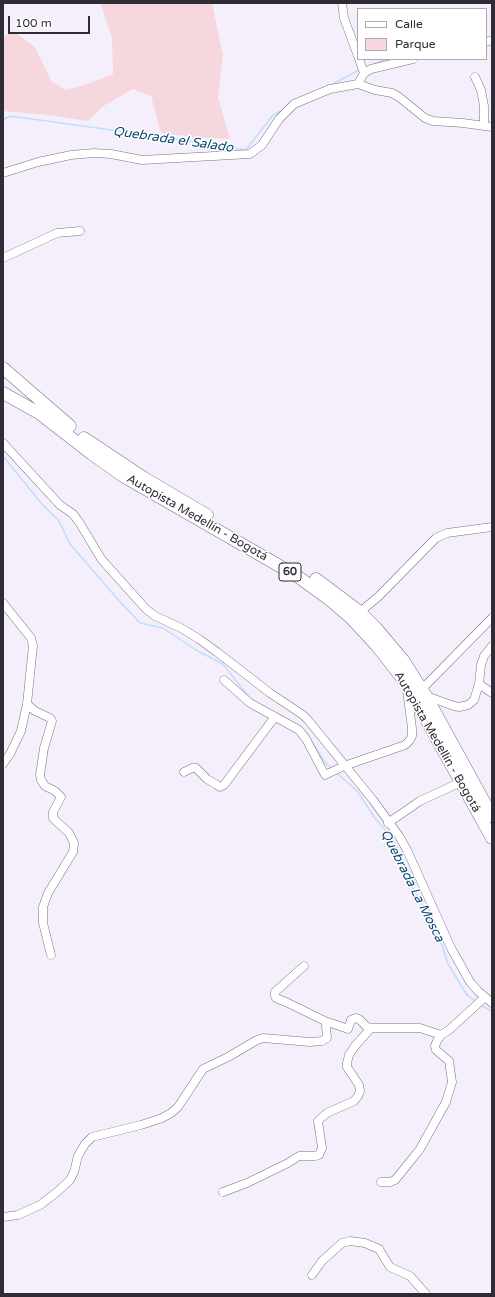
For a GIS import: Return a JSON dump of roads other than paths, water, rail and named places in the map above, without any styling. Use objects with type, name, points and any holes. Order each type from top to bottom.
[{"type":"highway","name":"Autopista Medellín - Bogotá","points":[[3,368],[90,443],[144,478],[307,573],[360,612],[394,649],[424,693],[492,816]]},
{"type":"highway","name":"Autopista Medellín - Bogotá","points":[[3,393],[39,413],[123,476],[297,576],[330,600],[351,618],[377,646],[406,683],[492,838]]},
{"type":"street","points":[[342,3],[344,18],[357,53]]},
{"type":"street","points":[[360,60],[364,73]]},
{"type":"street","points":[[358,84],[364,73],[371,69],[409,60]]},
{"type":"street","points":[[3,173],[38,162],[71,155],[94,153],[111,154],[142,160],[250,154],[262,145],[279,118],[294,104],[330,88],[358,84],[375,90],[392,93],[425,118],[433,121],[488,127],[481,90],[475,77]]},
{"type":"street","points":[[3,258],[57,233],[80,231]]},
{"type":"street","points":[[3,443],[60,505],[73,514],[102,560],[146,609],[155,616],[181,628],[217,652],[270,693],[303,716],[337,770],[373,800],[407,850],[451,948],[480,1001]]},
{"type":"street","points":[[360,612],[380,596],[436,538],[448,533],[492,527]]},
{"type":"street","points":[[3,603],[31,638],[33,646],[27,704],[21,731],[10,754],[3,764]]},
{"type":"street","points":[[492,618],[424,693],[447,705],[459,707],[468,705],[474,700],[479,684],[481,665],[484,656],[492,646]]},
{"type":"street","points":[[224,680],[250,703],[274,718],[300,730],[324,776],[405,745],[410,740],[412,736],[412,728],[406,683]]},
{"type":"street","points":[[479,684],[492,693]]},
{"type":"street","points":[[27,704],[35,711],[50,718],[52,721],[44,748],[40,775],[45,786],[55,791],[60,797],[53,812],[53,818],[69,833],[74,843],[73,852],[48,893],[43,907],[42,923],[51,955]]},
{"type":"street","points":[[184,772],[192,768],[196,768],[207,779],[216,785],[220,787],[224,785],[274,718]]},
{"type":"street","points":[[388,823],[420,801],[461,782]]},
{"type":"street","points":[[304,966],[275,992],[276,998],[327,1022],[330,1021],[348,1029],[351,1020],[356,1018],[367,1027],[372,1028],[420,1028],[441,1035]]},
{"type":"street","points":[[480,1001],[492,1003]]},
{"type":"street","points":[[381,1182],[390,1182],[395,1180],[404,1169],[420,1149],[446,1102],[452,1082],[450,1061],[436,1050],[435,1046],[441,1035],[449,1030],[480,1001]]},
{"type":"street","points":[[3,1217],[18,1215],[40,1205],[57,1192],[70,1180],[74,1172],[78,1156],[85,1144],[92,1137],[141,1126],[171,1113],[178,1107],[199,1073],[207,1066],[228,1057],[260,1039],[310,1042],[322,1041],[326,1038],[327,1022]]},
{"type":"street","points":[[223,1192],[247,1183],[299,1156],[319,1155],[322,1148],[318,1121],[327,1113],[354,1101],[358,1096],[360,1091],[359,1085],[347,1067],[347,1063],[349,1055],[355,1046],[372,1028]]},
{"type":"street","points":[[312,1275],[322,1261],[342,1243],[350,1241],[365,1243],[379,1249],[390,1267],[410,1276],[426,1294]]},
{"type":"waterway","name":"Quebrada el Salado","points":[[372,65],[384,60]]},
{"type":"waterway","name":"Quebrada el Salado","points":[[329,86],[359,70]]},
{"type":"waterway","name":"Quebrada el Salado","points":[[3,120],[10,116],[246,150],[273,115],[284,109]]},
{"type":"waterway","name":"Quebrada La Mosca","points":[[3,456],[41,503],[59,521],[70,544],[140,623],[163,628],[196,650],[223,664],[249,697]]},
{"type":"waterway","name":"Quebrada La Mosca","points":[[304,731],[324,761],[331,768]]},
{"type":"waterway","name":"Quebrada La Mosca","points":[[337,773],[358,792],[374,817],[392,838],[408,870],[413,888],[442,945],[448,964],[467,995],[475,1001]]},
{"type":"waterway","name":"Quebrada La Mosca","points":[[480,1005],[492,1011]]}]
